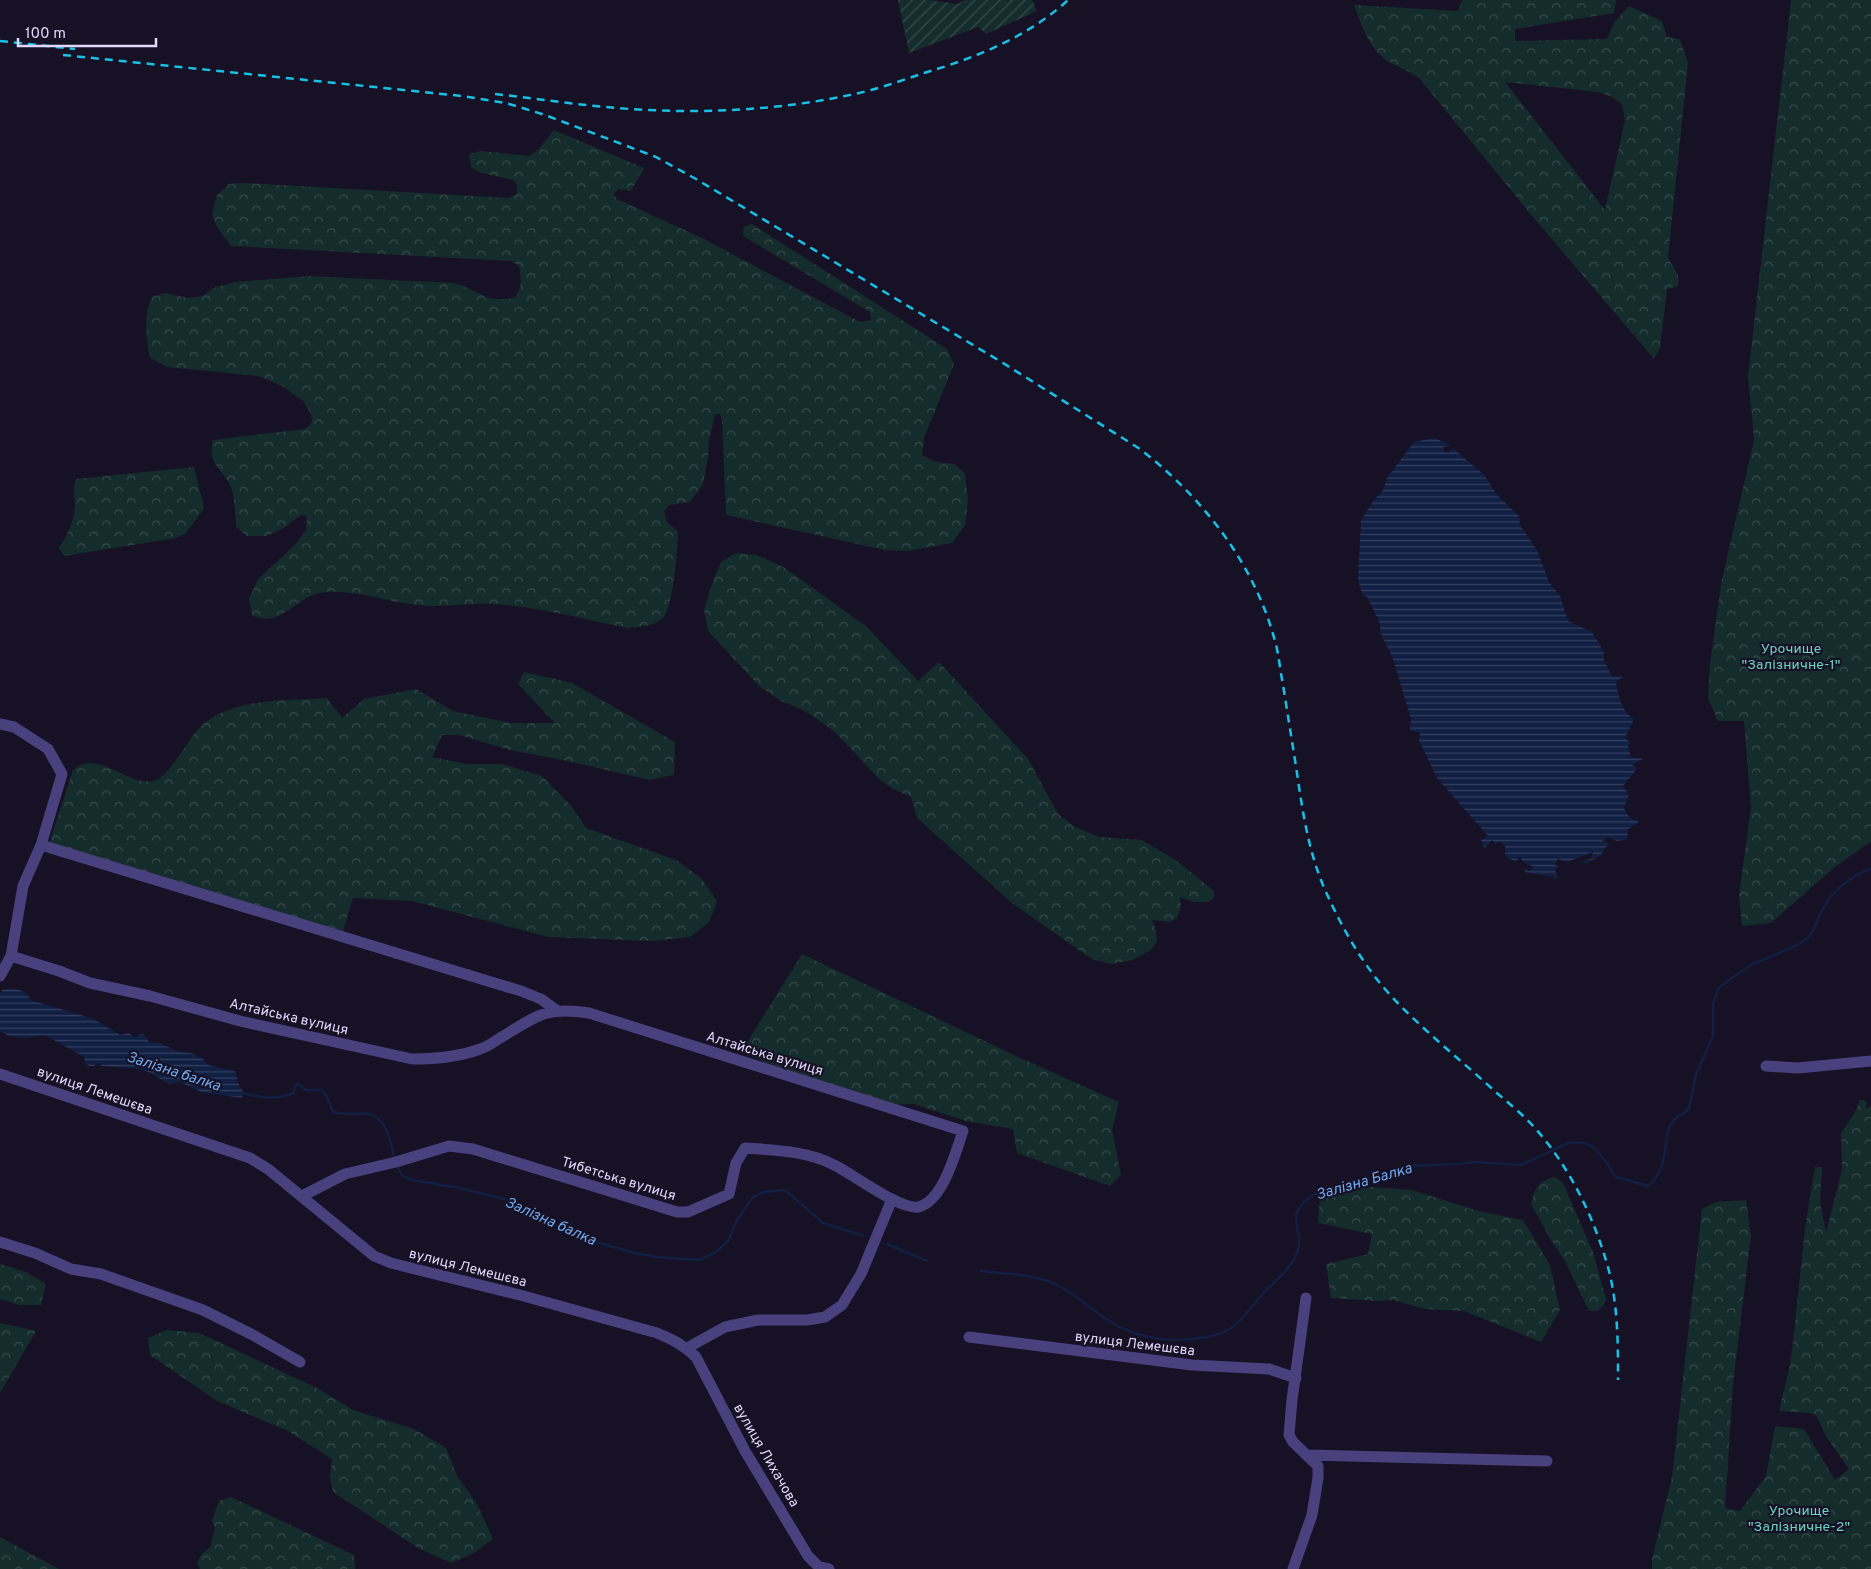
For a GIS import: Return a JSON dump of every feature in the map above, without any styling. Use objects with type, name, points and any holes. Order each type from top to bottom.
[{"type":"street","points":[[0,724],[14,727],[48,749],[62,774],[41,845],[23,886],[10,956],[0,976]]},
{"type":"street","name":"Алтайська вулиця","points":[[41,845],[521,991],[541,999],[556,1010]]},
{"type":"street","name":"Алтайська вулиця","points":[[10,956],[99,985],[150,996],[326,1041],[412,1059],[440,1059],[481,1049],[540,1014],[556,1010],[589,1013],[963,1131]]},
{"type":"street","points":[[1766,1066],[1798,1068],[1871,1061]]},
{"type":"street","name":"вулиця Лемешєва","points":[[0,1074],[250,1158],[268,1169],[374,1256],[657,1333],[675,1340],[687,1348]]},
{"type":"street","name":"Тибетська вулиця","points":[[302,1196],[345,1174],[396,1162],[449,1146],[474,1149],[677,1212],[688,1212],[730,1194],[736,1163],[745,1148],[791,1151],[832,1164],[892,1199],[907,1206],[918,1207],[927,1203],[945,1181],[963,1131]]},
{"type":"street","points":[[687,1348],[725,1327],[758,1320],[807,1320],[825,1317],[842,1305],[861,1274],[892,1199]]},
{"type":"street","points":[[0,1242],[35,1253],[71,1269],[101,1274],[203,1310],[253,1335],[300,1362]]},
{"type":"street","points":[[1293,1569],[1309,1525],[1315,1500],[1318,1466],[1293,1442],[1289,1435],[1306,1298]]},
{"type":"street","name":"вулиця Лемешєва","points":[[969,1337],[1192,1365],[1269,1369],[1296,1378]]},
{"type":"street","name":"вулиця Лихачова","points":[[687,1348],[696,1357],[745,1451],[808,1556],[818,1566],[829,1569]]},
{"type":"street","points":[[1311,1458],[1547,1461]]},
{"type":"green space","points":[[898,0],[929,0],[957,4],[965,0],[1032,0],[1037,11],[986,34],[978,27],[909,53]]},
{"type":"green space","points":[[1462,0],[1616,0],[1614,13],[1515,29],[1515,41],[1607,39],[1614,23],[1629,6],[1662,21],[1667,37],[1680,39],[1688,63],[1668,258],[1678,275],[1678,286],[1667,289],[1660,348],[1654,359],[1528,211],[1419,78],[1391,63],[1377,52],[1368,38],[1354,5],[1458,11]],"holes":[[[1505,82],[1598,92],[1610,96],[1622,104],[1625,120],[1605,210]]]},
{"type":"green space","name":"Урочище \"Залізничне-1\"","points":[[1791,0],[1871,0],[1871,842],[1836,866],[1771,923],[1742,926],[1739,895],[1751,807],[1744,721],[1718,721],[1708,698],[1710,664],[1721,584],[1754,440],[1748,376]]},
{"type":"green space","points":[[554,130],[644,168],[631,191],[619,189],[613,194],[617,199],[702,238],[860,322],[871,320],[870,312],[743,236],[744,227],[752,224],[947,349],[954,364],[924,438],[922,455],[936,462],[954,464],[965,473],[968,501],[965,525],[952,543],[909,551],[885,550],[726,515],[722,420],[720,414],[715,414],[709,440],[703,484],[690,502],[669,505],[664,512],[667,522],[678,532],[677,552],[672,591],[666,613],[662,619],[655,623],[628,628],[528,608],[494,604],[427,606],[339,592],[316,594],[281,615],[272,618],[252,615],[249,599],[258,579],[295,545],[306,530],[307,516],[301,515],[282,529],[266,536],[247,536],[236,527],[231,487],[216,466],[212,456],[213,440],[305,429],[312,422],[311,414],[303,401],[284,387],[259,376],[167,367],[150,358],[146,319],[152,297],[165,293],[188,298],[203,296],[213,288],[235,282],[309,276],[454,283],[488,298],[514,298],[519,290],[521,279],[519,266],[511,261],[231,246],[217,227],[212,214],[217,195],[229,184],[243,183],[509,198],[517,194],[517,185],[513,180],[481,173],[471,167],[469,154],[481,151],[529,156],[538,150]]},
{"type":"green space","points":[[194,467],[204,508],[186,533],[176,538],[64,556],[59,548],[68,532],[74,515],[76,479]]},
{"type":"green space","points":[[736,553],[757,555],[785,568],[867,627],[918,681],[939,662],[1028,759],[1058,814],[1075,827],[1099,837],[1142,840],[1177,861],[1214,891],[1214,898],[1208,902],[1193,902],[1180,897],[1181,906],[1177,918],[1170,922],[1152,920],[1156,930],[1157,941],[1151,950],[1133,960],[1111,964],[1092,959],[1013,904],[917,818],[911,797],[893,789],[879,779],[836,733],[820,721],[805,711],[781,701],[759,686],[708,631],[704,610],[714,578],[721,562]]},
{"type":"green space","points":[[524,672],[572,683],[675,742],[674,775],[650,780],[510,750],[459,735],[442,735],[432,757],[466,764],[502,764],[542,776],[572,807],[586,828],[676,860],[701,878],[717,901],[709,922],[690,937],[653,941],[549,937],[412,901],[353,898],[342,935],[49,844],[73,770],[83,764],[92,763],[139,780],[147,782],[156,780],[172,766],[195,733],[207,721],[238,707],[274,701],[327,698],[342,718],[364,699],[416,689],[453,711],[510,723],[555,723],[518,684]]},
{"type":"green space","points":[[802,954],[1014,1055],[1119,1102],[1112,1130],[1121,1175],[1110,1186],[1017,1153],[1013,1129],[966,1121],[914,1104],[884,1105],[752,1057],[746,1044]]},
{"type":"green space","name":"Урочище \"Залізничне-2\"","points":[[1860,1100],[1864,1100],[1867,1103],[1866,1109],[1871,1106],[1871,1569],[1652,1569],[1652,1559],[1672,1477],[1702,1209],[1716,1202],[1746,1200],[1751,1235],[1733,1384],[1725,1508],[1740,1511],[1766,1476],[1775,1426],[1804,1429],[1835,1480],[1849,1469],[1826,1436],[1816,1415],[1779,1411],[1793,1342],[1805,1228],[1815,1167],[1822,1167],[1820,1202],[1826,1233],[1842,1169],[1841,1133],[1855,1112]]},
{"type":"green space","points":[[1555,1177],[1563,1183],[1593,1252],[1606,1299],[1603,1306],[1597,1311],[1589,1311],[1565,1261],[1531,1204],[1538,1186]]},
{"type":"green space","points":[[1371,1187],[1412,1190],[1478,1211],[1523,1220],[1550,1265],[1560,1310],[1541,1342],[1464,1311],[1425,1309],[1393,1300],[1331,1298],[1326,1264],[1368,1254],[1372,1234],[1318,1223],[1320,1193]]},
{"type":"green space","points":[[0,1264],[26,1272],[46,1284],[41,1305],[19,1305],[0,1299]]},
{"type":"green space","points":[[0,1323],[36,1331],[0,1393]]},
{"type":"green space","points":[[167,1330],[199,1333],[317,1388],[353,1410],[414,1429],[446,1448],[457,1476],[477,1504],[493,1539],[474,1553],[451,1563],[420,1549],[333,1492],[330,1477],[332,1459],[288,1431],[217,1401],[150,1355],[148,1338]]},
{"type":"green space","points":[[231,1497],[354,1555],[355,1569],[200,1569],[197,1564],[201,1555],[210,1547],[215,1528],[212,1521],[219,1501]]},
{"type":"green space","points":[[0,1537],[59,1569],[0,1569]]},
{"type":"water","points":[[1434,438],[1451,445],[1443,447],[1444,452],[1449,452],[1453,448],[1484,475],[1497,495],[1519,516],[1520,525],[1538,552],[1549,582],[1560,596],[1568,621],[1592,632],[1604,652],[1604,661],[1612,676],[1624,676],[1616,682],[1618,693],[1626,712],[1634,719],[1625,738],[1631,743],[1628,746],[1631,757],[1643,759],[1632,765],[1637,769],[1623,786],[1629,794],[1624,808],[1629,817],[1639,822],[1627,830],[1628,839],[1617,841],[1608,837],[1602,841],[1609,843],[1601,855],[1587,863],[1579,862],[1591,859],[1593,852],[1567,862],[1558,859],[1554,864],[1559,867],[1555,870],[1558,878],[1525,872],[1524,868],[1530,871],[1534,867],[1523,862],[1520,856],[1516,862],[1505,856],[1505,845],[1500,842],[1495,844],[1492,840],[1485,848],[1483,846],[1481,840],[1488,836],[1437,778],[1419,740],[1420,733],[1410,730],[1411,719],[1393,659],[1381,634],[1379,621],[1367,597],[1362,595],[1358,579],[1361,521],[1373,501],[1383,490],[1387,478],[1414,442]]},
{"type":"water","points":[[3,989],[23,991],[31,1000],[94,1019],[120,1035],[129,1033],[133,1037],[142,1034],[149,1042],[160,1043],[177,1051],[191,1053],[202,1058],[208,1065],[235,1071],[239,1085],[244,1093],[242,1098],[201,1092],[180,1082],[168,1084],[151,1073],[139,1069],[102,1066],[98,1063],[94,1066],[89,1066],[85,1063],[84,1057],[45,1035],[25,1038],[9,1036],[0,1031],[0,993]]},
{"type":"waterway","name":"Залізна Балка","points":[[981,1271],[1021,1275],[1050,1282],[1072,1294],[1121,1328],[1147,1337],[1174,1340],[1202,1338],[1230,1329],[1290,1265],[1297,1253],[1299,1244],[1296,1216],[1305,1202],[1315,1194],[1408,1166],[1474,1162],[1521,1165],[1568,1143],[1578,1142],[1586,1144],[1597,1151],[1616,1177],[1648,1186],[1661,1169],[1669,1127],[1675,1119],[1689,1109],[1696,1074],[1713,1036],[1713,1003],[1719,987],[1751,965],[1797,945],[1808,938],[1829,899],[1840,887],[1855,876],[1871,868]]},
{"type":"waterway","name":"Залізна балка","points":[[243,1093],[262,1097],[280,1097],[293,1093],[296,1085],[299,1084],[306,1090],[322,1090],[333,1112],[369,1114],[380,1120],[387,1132],[395,1160]]},
{"type":"waterway","name":"Залізна балка","points":[[397,1165],[402,1175],[412,1180],[459,1188],[504,1199],[585,1239],[657,1257],[699,1260],[716,1252],[728,1241],[737,1220],[753,1197],[764,1192],[785,1190],[823,1223],[864,1236]]},
{"type":"waterway","points":[[887,1244],[927,1261]]},
{"type":"railway","points":[[495,94],[613,108],[687,111],[774,107],[831,99],[884,86],[981,53],[1036,25],[1068,0]]},
{"type":"railway","points":[[0,41],[75,49]]},
{"type":"railway","points":[[63,55],[462,96],[506,103],[545,115],[656,157],[696,179],[1003,363],[1140,449],[1163,468],[1185,489],[1223,534],[1240,559],[1266,612],[1278,652],[1303,811],[1314,860],[1326,892],[1347,934],[1382,986],[1405,1011],[1534,1127],[1559,1159],[1580,1194],[1596,1232],[1612,1285],[1617,1326],[1618,1380]]}]
